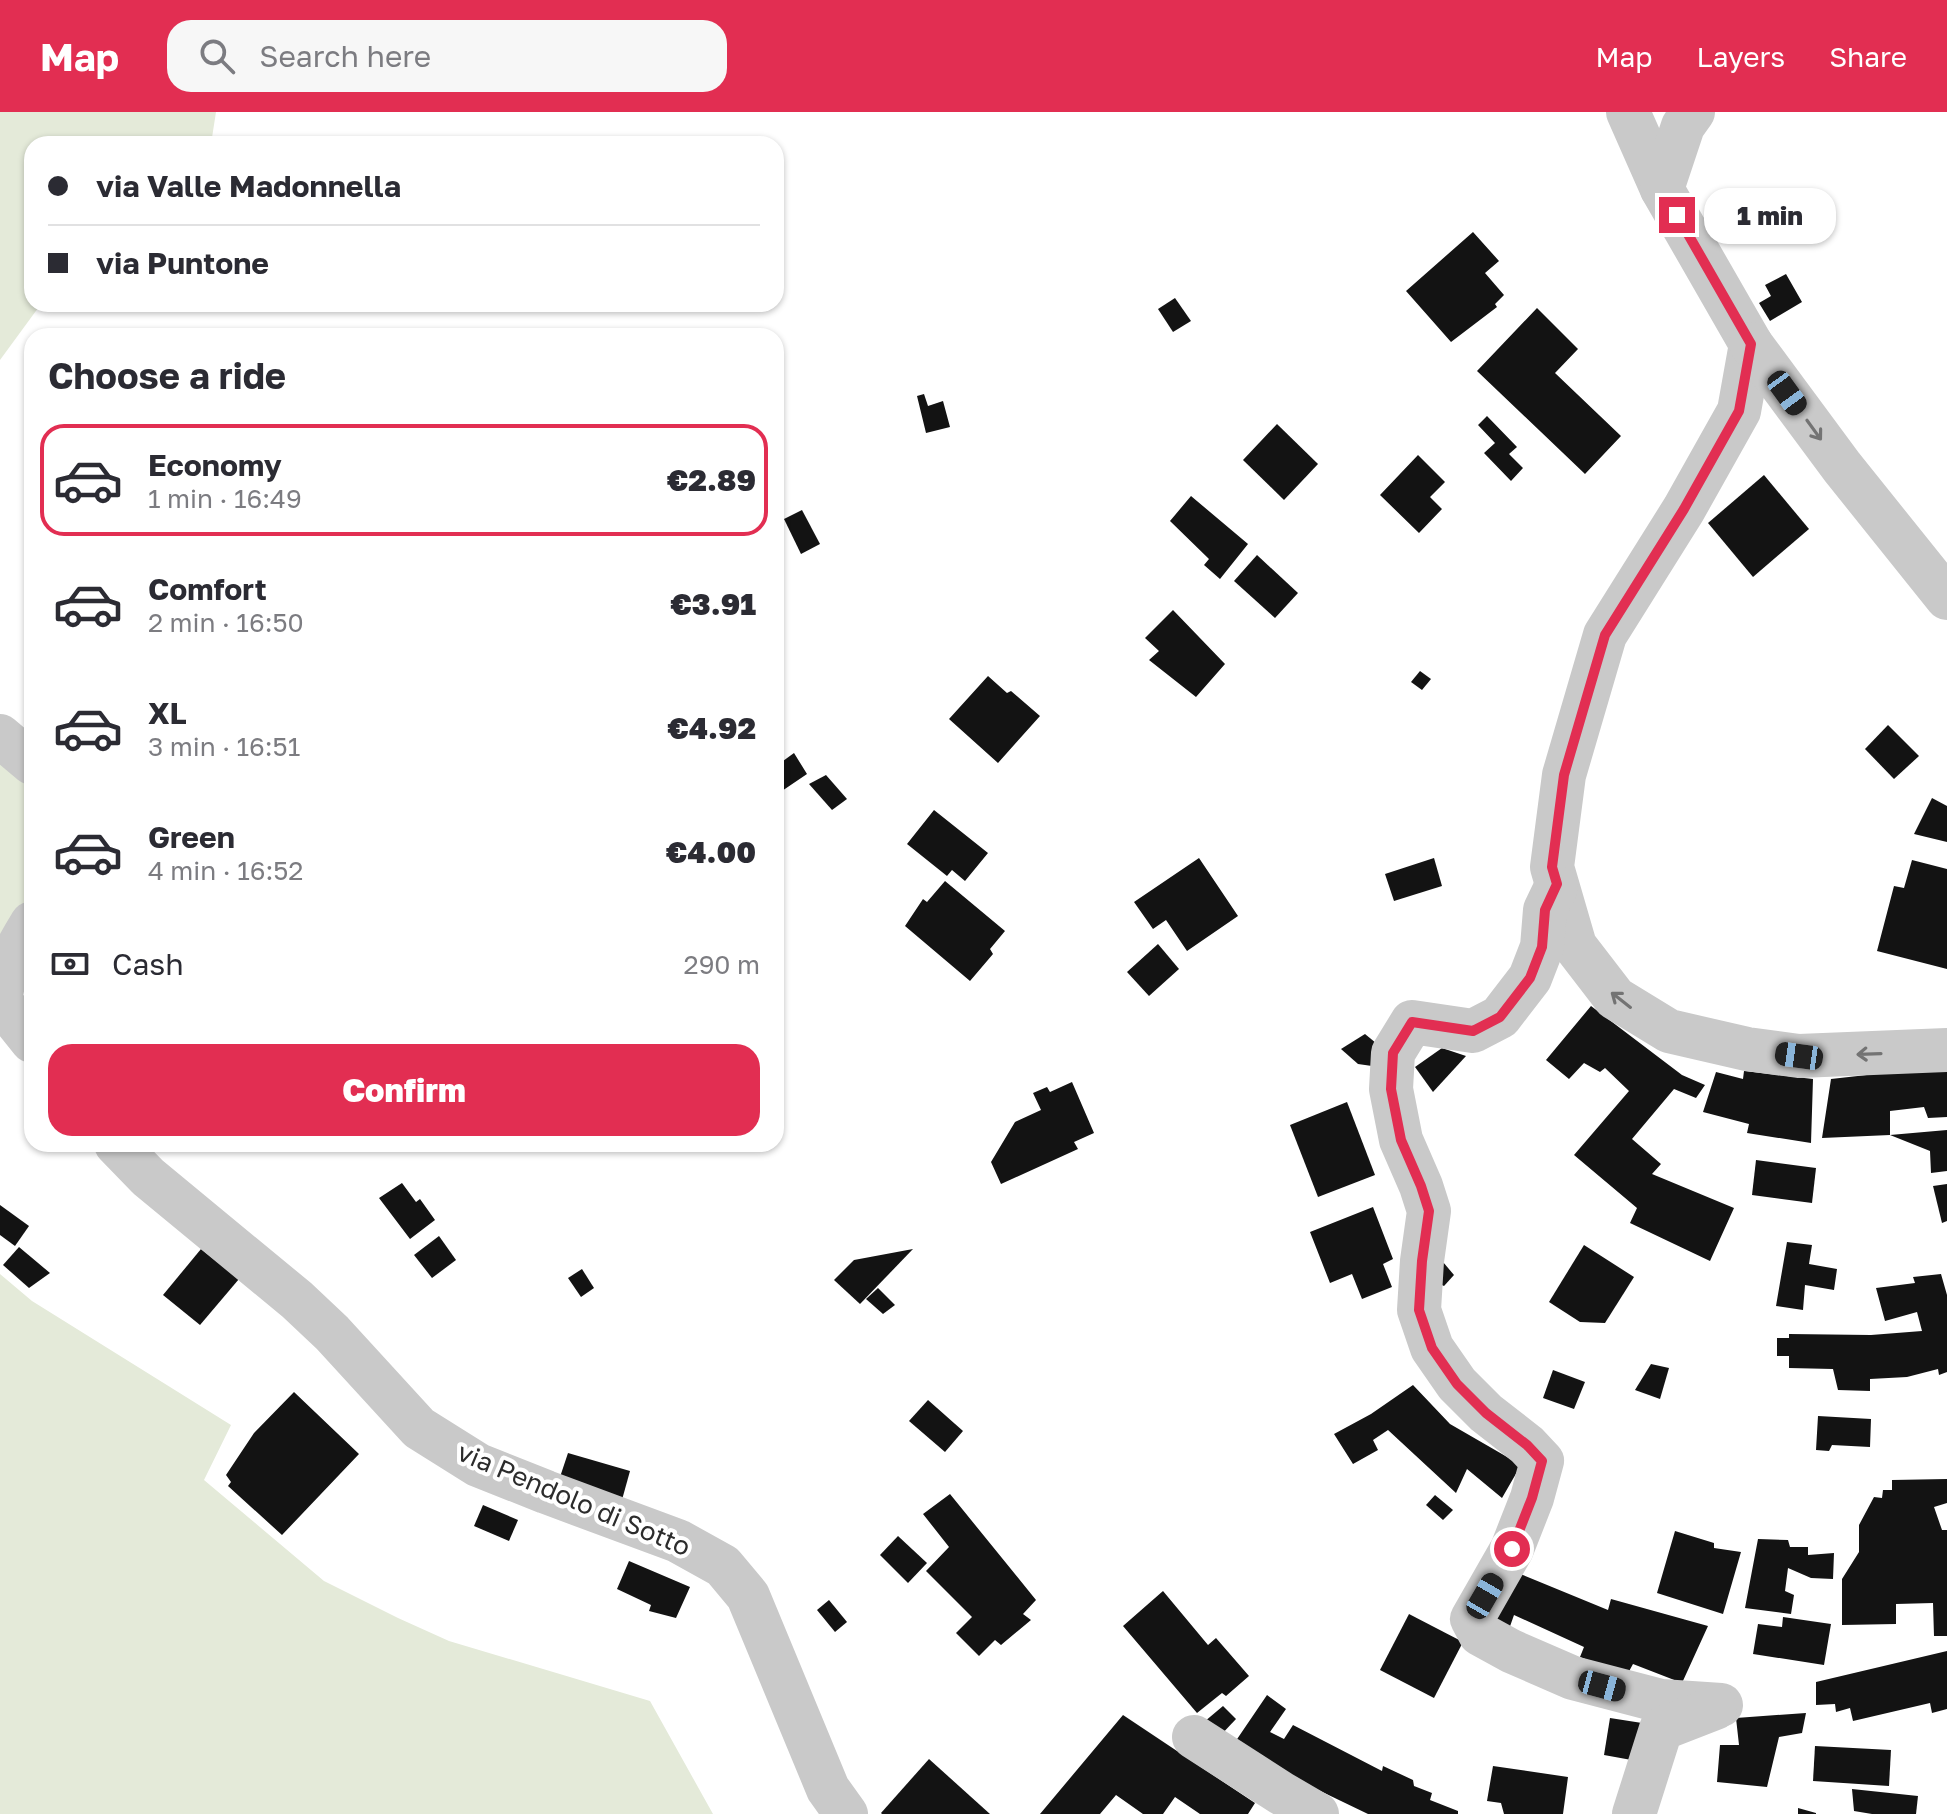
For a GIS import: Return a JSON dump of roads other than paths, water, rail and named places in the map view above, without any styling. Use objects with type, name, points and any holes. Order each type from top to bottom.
[{"type":"street","points":[[1628,112],[1662,189],[1751,344],[1842,467],[1947,598]]},
{"type":"street","points":[[1662,189],[1683,126],[1693,112]]},
{"type":"street","points":[[1751,344],[1739,411],[1684,509],[1605,635],[1564,775],[1552,867],[1575,946],[1615,998],[1669,1031],[1747,1049],[1799,1056],[1947,1050]]},
{"type":"street","points":[[0,736],[24,756]]},
{"type":"street","points":[[1557,884],[1545,910],[1542,947],[1530,978],[1500,1017],[1473,1031],[1412,1022],[1393,1053],[1391,1089],[1401,1140],[1429,1211],[1419,1310],[1432,1348],[1457,1384],[1542,1461],[1532,1498],[1512,1549],[1472,1619],[1480,1634],[1573,1678],[1661,1701],[1721,1705],[1661,1729],[1634,1814]]},
{"type":"street","points":[[24,936],[10,958],[0,1001],[24,1031]]},
{"type":"street","name":"via Pendolo di Sotto","points":[[124,1152],[148,1177],[297,1300],[332,1333],[419,1428],[478,1465],[678,1541],[723,1566],[748,1596],[828,1789],[846,1814]]},
{"type":"street","points":[[1194,1737],[1317,1814]]}]
